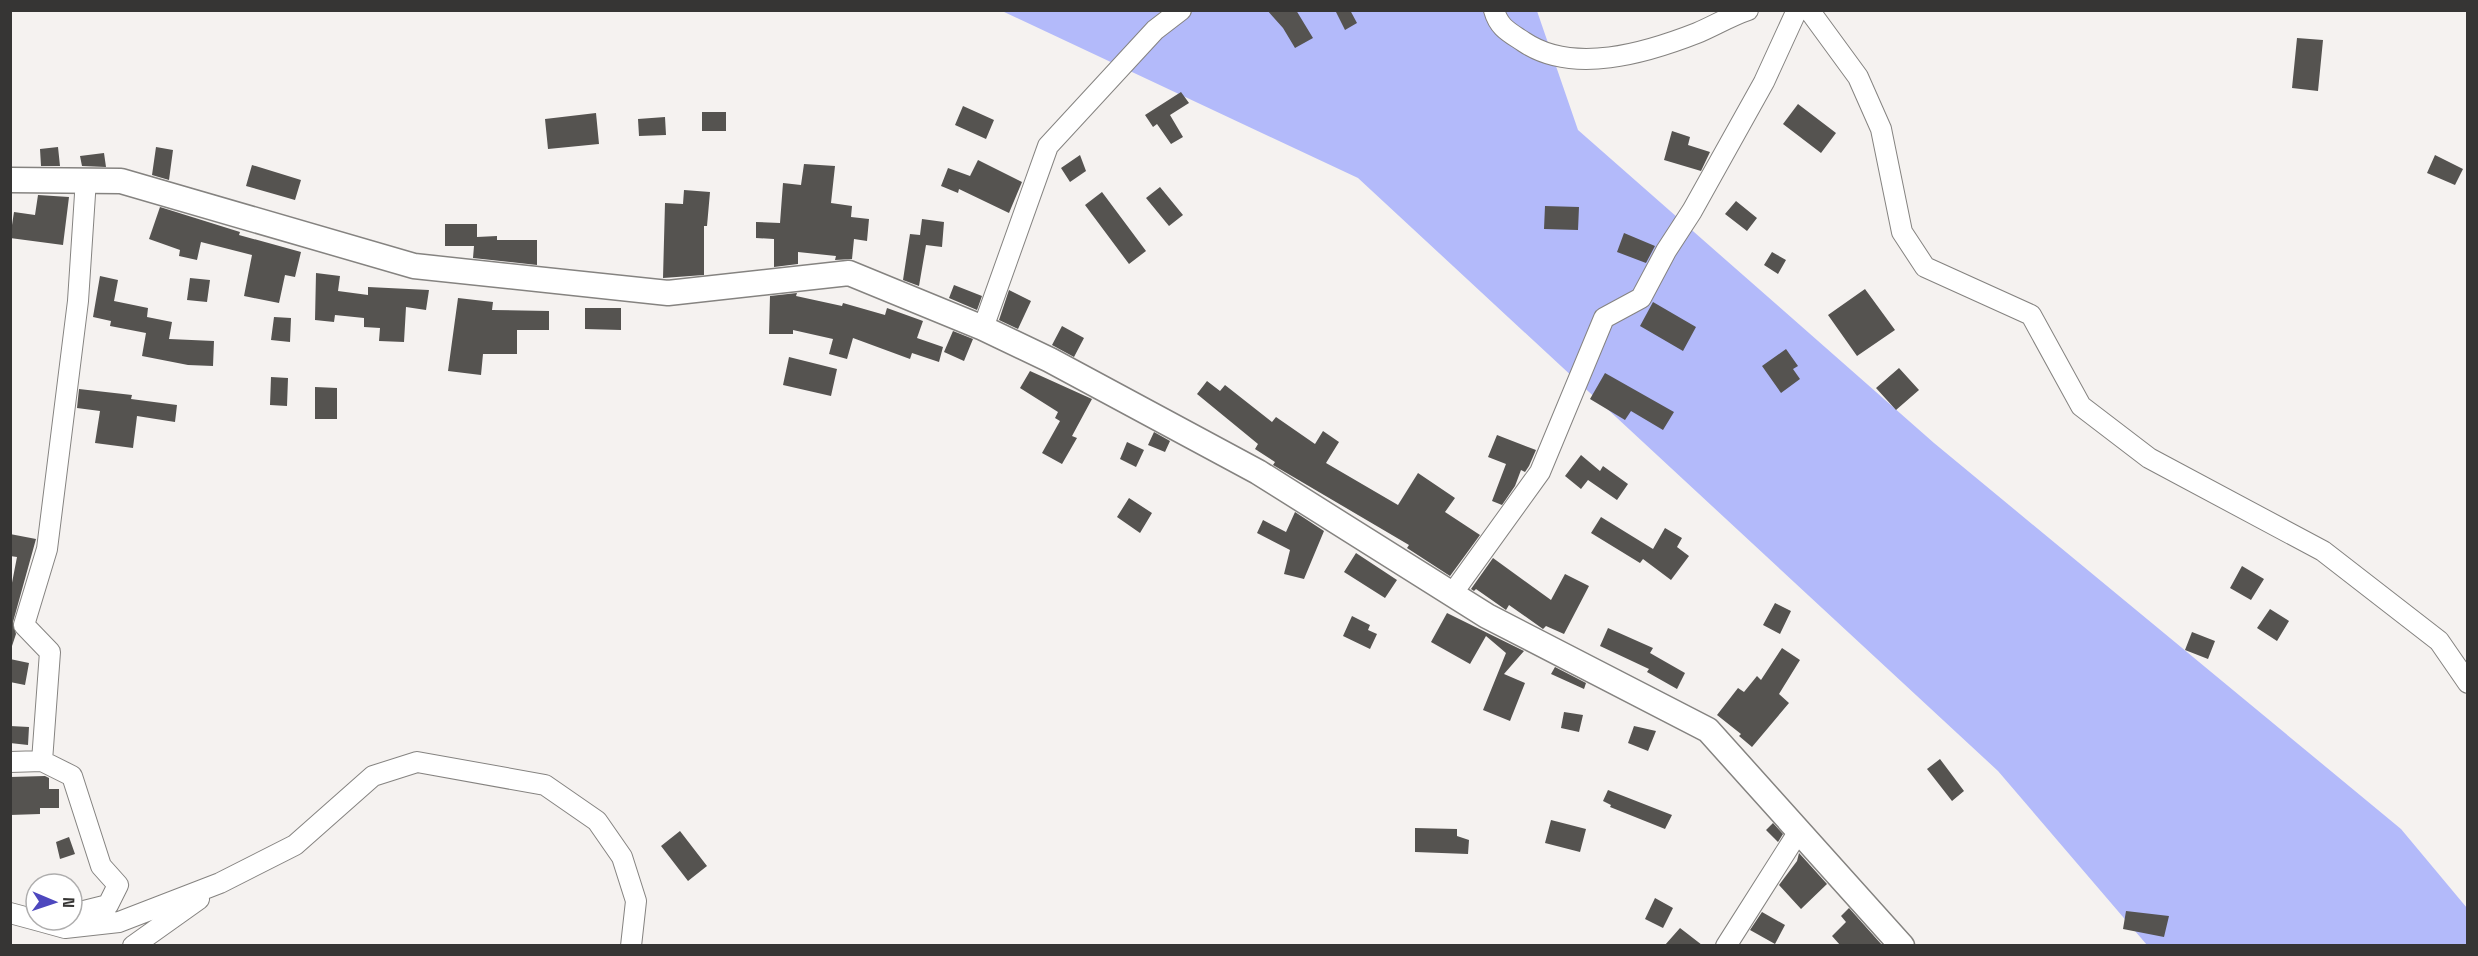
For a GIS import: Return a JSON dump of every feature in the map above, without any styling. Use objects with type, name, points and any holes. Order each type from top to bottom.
[{"type":"street","points":[[983,328],[1048,146],[1155,30],[1181,10]]},
{"type":"street","points":[[1494,10],[1498,25],[1541,53],[1591,60],[1644,50],[1697,33],[1748,10]]},
{"type":"street","points":[[1452,594],[1540,472],[1604,318],[1641,298],[1764,82],[1797,10]]},
{"type":"street","points":[[1809,10],[1858,77],[1881,129],[1902,232],[1925,267],[2031,315],[2081,406],[2149,458],[2323,551],[2439,641],[2468,683]]},
{"type":"street","points":[[42,761],[50,652],[24,625],[46,549],[78,301],[86,179]]},
{"type":"street","points":[[10,180],[121,181],[414,266],[668,294],[849,273],[983,328],[1050,360],[1258,472],[1487,616],[1708,730],[1902,945]]},
{"type":"street","points":[[10,762],[42,761],[72,776],[100,866],[118,885],[108,905],[84,915]]},
{"type":"street","points":[[84,921],[119,922],[220,883],[295,844],[373,776],[417,762],[545,785],[597,821],[622,857],[636,901],[631,945]]},
{"type":"street","points":[[1726,945],[1799,831]]},
{"type":"street","points":[[133,945],[220,883]]},
{"type":"shaded area","points":[[1002,11],[1537,11],[1578,130],[1934,443],[2401,829],[2467,908],[2467,945],[2147,945],[1998,771],[1358,178]]},
{"type":"building","points":[[1267,10],[1296,10],[1313,38],[1295,48],[1283,28]]},
{"type":"building","points":[[1335,10],[1350,10],[1357,23],[1345,30]]},
{"type":"building","points":[[2297,38],[2323,40],[2318,91],[2292,88]]},
{"type":"building","points":[[1181,92],[1189,103],[1170,115],[1183,137],[1171,144],[1157,124],[1153,127],[1145,115]]},
{"type":"building","points":[[1798,104],[1836,133],[1821,153],[1783,124]]},
{"type":"building","points":[[963,106],[994,120],[986,139],[955,125]]},
{"type":"building","points":[[702,112],[726,112],[726,131],[702,131]]},
{"type":"building","points":[[596,113],[599,144],[548,149],[545,119]]},
{"type":"building","points":[[665,117],[666,135],[639,136],[638,119]]},
{"type":"building","points":[[1672,131],[1690,137],[1688,145],[1710,152],[1701,171],[1664,160]]},
{"type":"building","points":[[58,147],[60,166],[41,166],[40,149]]},
{"type":"building","points":[[156,147],[173,150],[169,180],[152,175]]},
{"type":"building","points":[[104,153],[106,167],[82,166],[80,156]]},
{"type":"building","points":[[1080,155],[1086,171],[1070,182],[1061,168]]},
{"type":"building","points":[[2435,155],[2463,169],[2455,185],[2427,173]]},
{"type":"building","points":[[978,160],[1022,182],[1009,213],[959,189],[958,193],[941,186],[948,168],[970,176]]},
{"type":"building","points":[[804,164],[835,166],[831,203],[852,206],[851,217],[869,219],[867,241],[854,239],[852,259],[835,260],[836,256],[798,252],[798,264],[774,267],[774,239],[756,238],[756,222],[780,223],[783,183],[801,185]]},
{"type":"building","points":[[252,165],[301,180],[295,200],[246,186]]},
{"type":"building","points":[[1160,187],[1183,215],[1169,226],[1146,198]]},
{"type":"building","points":[[684,190],[710,192],[707,226],[704,226],[704,275],[663,278],[665,203],[683,204]]},
{"type":"building","points":[[1102,192],[1146,251],[1129,264],[1085,205]]},
{"type":"building","points":[[38,195],[69,197],[63,245],[10,238],[14,212],[35,215]]},
{"type":"building","points":[[1736,201],[1757,218],[1747,231],[1725,214]]},
{"type":"building","points":[[1545,206],[1579,207],[1578,230],[1544,229]]},
{"type":"building","points":[[160,207],[240,232],[239,235],[301,252],[295,277],[285,275],[279,303],[244,296],[252,255],[201,242],[197,260],[179,256],[180,250],[149,239]]},
{"type":"building","points":[[922,219],[944,222],[942,247],[926,245],[919,286],[903,280],[910,234],[920,235]]},
{"type":"building","points":[[445,224],[477,224],[477,237],[497,236],[497,240],[537,240],[537,265],[473,258],[474,246],[445,246]]},
{"type":"building","points":[[1624,233],[1655,246],[1646,263],[1617,252]]},
{"type":"building","points":[[1772,252],[1786,260],[1778,274],[1764,265]]},
{"type":"building","points":[[316,273],[340,276],[338,291],[368,295],[368,287],[429,290],[426,310],[406,307],[404,342],[379,341],[380,328],[364,327],[364,318],[335,315],[334,322],[315,320]]},
{"type":"building","points":[[100,276],[118,280],[114,301],[148,308],[147,317],[172,322],[169,339],[214,341],[213,366],[188,365],[142,356],[146,333],[110,326],[111,321],[93,317]]},
{"type":"building","points":[[190,278],[210,280],[207,302],[187,300]]},
{"type":"building","points":[[954,285],[982,296],[977,310],[949,298]]},
{"type":"building","points":[[1865,289],[1895,330],[1857,356],[1828,315]]},
{"type":"building","points":[[1009,290],[1031,301],[1018,329],[999,320]]},
{"type":"building","points":[[797,293],[796,296],[842,306],[843,303],[885,315],[887,308],[923,321],[917,338],[943,347],[939,362],[912,353],[910,359],[853,338],[847,359],[829,354],[833,339],[793,330],[793,334],[769,334],[770,296]]},
{"type":"building","points":[[458,298],[493,302],[492,310],[549,311],[549,330],[517,330],[517,354],[483,354],[481,375],[448,371]]},
{"type":"building","points":[[1653,302],[1696,327],[1683,351],[1640,326]]},
{"type":"building","points":[[585,308],[621,308],[621,330],[585,329]]},
{"type":"building","points":[[274,317],[291,318],[290,342],[271,340]]},
{"type":"building","points":[[1062,326],[1084,338],[1074,357],[1052,345]]},
{"type":"building","points":[[953,331],[973,339],[964,361],[944,352]]},
{"type":"building","points":[[1786,349],[1798,366],[1793,369],[1800,379],[1781,393],[1762,366]]},
{"type":"building","points":[[789,357],[837,369],[831,396],[783,385]]},
{"type":"building","points":[[1899,368],[1919,390],[1896,410],[1876,388]]},
{"type":"building","points":[[1030,371],[1092,399],[1072,436],[1077,438],[1062,464],[1042,453],[1060,421],[1055,418],[1058,412],[1020,388]]},
{"type":"building","points":[[1605,373],[1674,412],[1663,430],[1631,411],[1625,420],[1590,399]]},
{"type":"building","points":[[271,377],[288,378],[287,406],[270,405]]},
{"type":"building","points":[[1207,381],[1220,391],[1225,385],[1272,422],[1276,417],[1315,444],[1323,431],[1339,442],[1326,463],[1398,505],[1418,473],[1455,498],[1445,512],[1480,535],[1450,576],[1407,548],[1409,545],[1273,465],[1275,462],[1255,449],[1258,444],[1197,394]]},
{"type":"building","points":[[315,387],[337,388],[337,419],[315,419]]},
{"type":"building","points":[[79,389],[132,395],[131,399],[177,405],[175,422],[137,416],[133,448],[95,443],[100,411],[77,408]]},
{"type":"building","points":[[1154,432],[1170,441],[1165,452],[1148,445]]},
{"type":"building","points":[[1497,435],[1536,450],[1529,466],[1525,472],[1521,470],[1515,486],[1502,505],[1492,501],[1506,464],[1488,457]]},
{"type":"building","points":[[1127,442],[1144,450],[1136,467],[1120,459]]},
{"type":"building","points":[[1581,455],[1600,471],[1603,466],[1628,484],[1617,500],[1588,480],[1581,489],[1565,476]]},
{"type":"building","points":[[1129,498],[1152,513],[1140,533],[1117,517]]},
{"type":"building","points":[[1295,512],[1324,531],[1304,579],[1284,574],[1290,550],[1257,533],[1263,520],[1286,532]]},
{"type":"building","points":[[1601,517],[1653,549],[1665,528],[1682,538],[1677,547],[1689,556],[1671,580],[1643,559],[1640,563],[1591,533]]},
{"type":"building","points":[[10,534],[36,539],[13,622],[16,634],[12,646],[10,593],[17,557],[10,556]]},
{"type":"building","points":[[1356,553],[1397,580],[1385,598],[1344,572]]},
{"type":"building","points":[[1493,558],[1551,600],[1565,574],[1589,586],[1564,634],[1546,626],[1543,629],[1509,605],[1506,610],[1476,589],[1474,591],[1471,589]]},
{"type":"building","points":[[2242,566],[2264,579],[2251,600],[2230,588]]},
{"type":"building","points":[[1775,603],[1791,611],[1780,634],[1763,625]]},
{"type":"building","points":[[2270,609],[2289,621],[2277,641],[2257,628]]},
{"type":"building","points":[[1447,613],[1524,651],[1504,674],[1525,683],[1510,721],[1483,710],[1506,653],[1486,636],[1470,664],[1431,642]]},
{"type":"building","points":[[1352,616],[1370,625],[1368,630],[1377,634],[1370,649],[1343,636]]},
{"type":"building","points":[[1608,628],[1653,648],[1650,653],[1685,673],[1677,689],[1647,672],[1649,669],[1600,646]]},
{"type":"building","points":[[2192,632],[2215,641],[2208,659],[2185,650]]},
{"type":"building","points":[[1782,648],[1800,660],[1779,694],[1789,703],[1752,747],[1739,736],[1741,734],[1717,715],[1738,688],[1744,692],[1757,676],[1761,680]]},
{"type":"building","points":[[10,659],[29,663],[25,685],[10,682]]},
{"type":"building","points":[[1555,667],[1586,683],[1584,689],[1551,674]]},
{"type":"building","points":[[1564,712],[1583,715],[1579,732],[1561,728]]},
{"type":"building","points":[[10,726],[29,727],[28,745],[10,743]]},
{"type":"building","points":[[1634,726],[1656,731],[1648,751],[1628,743]]},
{"type":"building","points":[[1940,759],[1964,791],[1952,801],[1927,769]]},
{"type":"building","points":[[45,776],[49,778],[49,789],[59,789],[59,808],[40,808],[40,814],[10,815],[10,777]]},
{"type":"building","points":[[1608,790],[1672,815],[1665,829],[1610,807],[1611,805],[1603,801]]},
{"type":"building","points":[[1551,820],[1586,829],[1580,852],[1545,843]]},
{"type":"building","points":[[1773,823],[1783,834],[1778,842],[1766,830]]},
{"type":"building","points":[[1415,828],[1457,829],[1457,836],[1469,840],[1468,854],[1415,852]]},
{"type":"building","points":[[680,831],[707,866],[688,881],[661,846]]},
{"type":"building","points":[[69,837],[75,854],[60,859],[56,842]]},
{"type":"building","points":[[1799,853],[1827,884],[1801,909],[1779,885],[1797,861]]},
{"type":"building","points":[[1655,898],[1673,908],[1663,928],[1645,919]]},
{"type":"building","points":[[1849,908],[1882,945],[1840,945],[1832,936],[1846,922],[1841,916]]},
{"type":"building","points":[[2126,911],[2169,916],[2164,937],[2123,929]]},
{"type":"building","points":[[1762,912],[1785,925],[1775,944],[1750,930]]},
{"type":"building","points":[[1680,928],[1702,945],[1665,945]]}]
